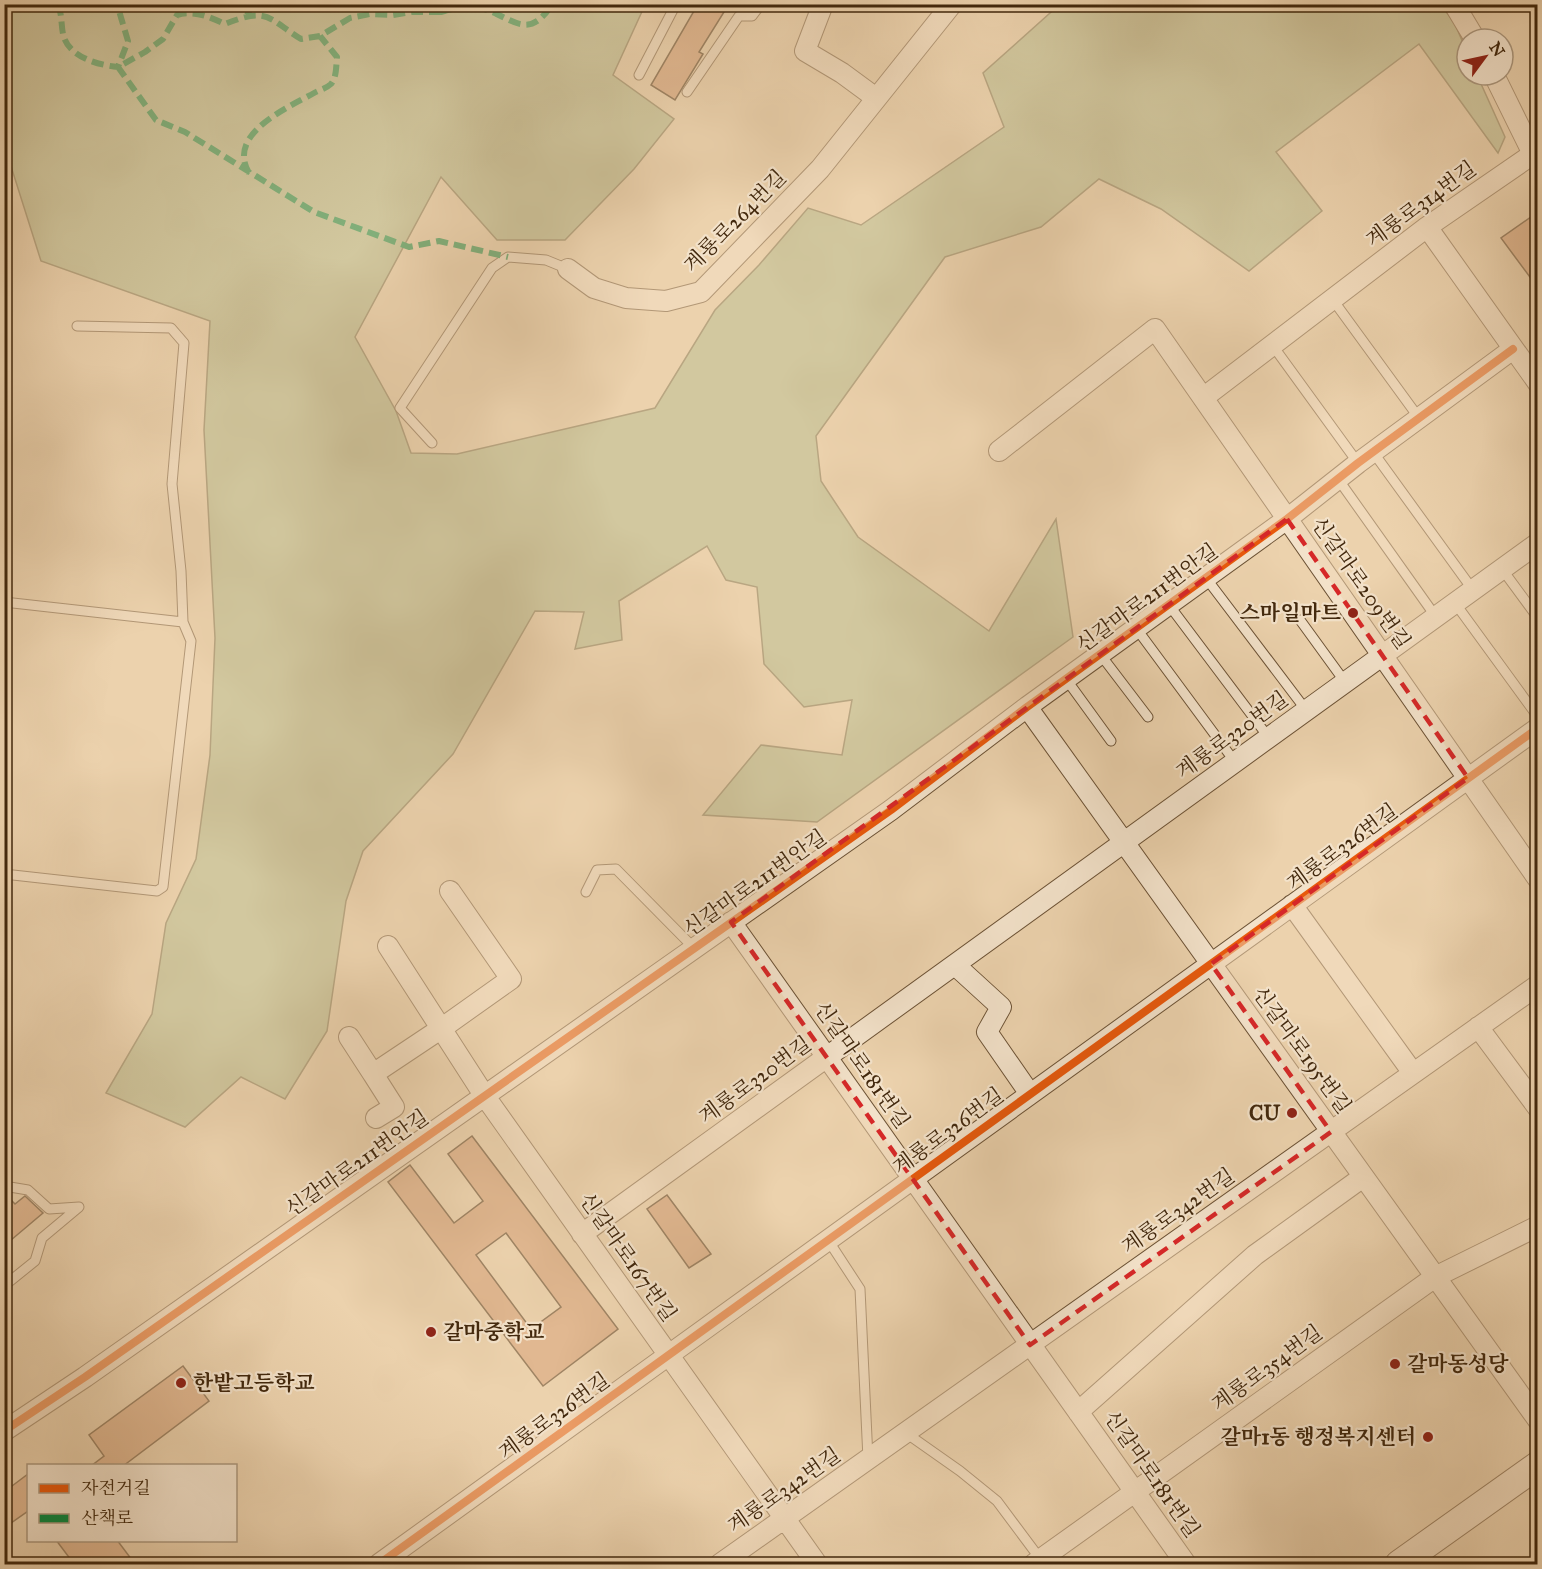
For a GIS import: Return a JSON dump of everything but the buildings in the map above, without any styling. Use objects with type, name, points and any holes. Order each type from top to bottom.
[{"type":"street","points":[[823,4],[805,51],[843,73],[876,98]]},
{"type":"street","name":"계룡로264번길","points":[[568,269],[594,288],[626,298],[666,301],[701,292],[820,169],[952,4]]},
{"type":"street","points":[[1454,4],[1468,27]]},
{"type":"street","points":[[1500,87],[1535,157]]},
{"type":"street","name":"계룡로314번길","points":[[1203,398],[1427,227],[1535,157]]},
{"type":"street","points":[[1427,227],[1538,383]]},
{"type":"street","name":"신갈마로209번길","points":[[999,451],[1155,329],[1538,879]]},
{"type":"street","name":"신갈마로211번안길","points":[[4,1431],[85,1377],[891,810],[1027,707],[1287,519],[1365,458],[1513,349]]},
{"type":"street","name":"계룡로320번길","points":[[582,1234],[1538,543]]},
{"type":"street","name":"신갈마로195번길","points":[[1027,707],[1538,1420]]},
{"type":"street","name":"계룡로326번길","points":[[379,1564],[404,1557],[668,1355],[1538,728]]},
{"type":"street","points":[[373,1074],[511,979],[450,891]]},
{"type":"street","name":"계룡로326번길","points":[[1292,905],[1413,1073]]},
{"type":"street","name":"신갈마로181번길","points":[[731,922],[1186,1564]]},
{"type":"street","name":"신갈마로167번길","points":[[388,946],[484,1095],[817,1564]]},
{"type":"street","points":[[955,965],[1001,1007],[987,1032],[1030,1094]]},
{"type":"street","name":"계룡로342번길","points":[[720,1564],[1538,985]]},
{"type":"street","points":[[1478,1027],[1538,1108]]},
{"type":"street","points":[[349,1036],[394,1107],[376,1118]]},
{"type":"street","name":"신갈마로181번길","points":[[1078,1412],[1255,1254],[1363,1177]]},
{"type":"street","name":"계룡로354번길","points":[[1037,1562],[1435,1278],[1538,1226]]},
{"type":"street","points":[[1399,1564],[1538,1466]]},
{"type":"lane","points":[[639,75],[676,4]]},
{"type":"lane","points":[[687,92],[739,16],[752,16],[762,4]]},
{"type":"lane","name":"계룡로264번길","points":[[432,443],[400,408],[492,268],[508,257],[546,260],[568,269]]},
{"type":"lane","points":[[1333,300],[1419,418]]},
{"type":"lane","points":[[4,874],[157,891],[163,887],[190,640],[183,622],[181,571],[172,484],[184,343],[171,328],[77,326]]},
{"type":"lane","points":[[1273,346],[1473,590]]},
{"type":"lane","points":[[1338,479],[1436,617]]},
{"type":"lane","points":[[1502,569],[1538,618]]},
{"type":"lane","points":[[1206,578],[1306,710]]},
{"type":"lane","points":[[4,602],[183,622]]},
{"type":"lane","points":[[1455,603],[1538,717]]},
{"type":"lane","points":[[1169,605],[1269,738]]},
{"type":"lane","points":[[1300,620],[1346,682]]},
{"type":"lane","points":[[1136,628],[1235,762]]},
{"type":"lane","points":[[1100,654],[1148,717]]},
{"type":"lane","points":[[1066,679],[1111,741]]},
{"type":"lane","points":[[586,892],[597,870],[616,869],[694,948]]},
{"type":"lane","points":[[4,1186],[28,1190],[48,1209],[79,1207],[42,1238],[35,1261],[4,1286]]},
{"type":"lane","points":[[828,1240],[860,1289],[868,1459]]},
{"type":"lane","points":[[906,1433],[960,1471],[997,1501],[1037,1562]]},
{"type":"highlighted area","points":[[1287,519],[1468,778],[1211,964],[1331,1132],[1030,1345],[731,922]]},
{"type":"green space","points":[[5,5],[645,5],[613,75],[674,119],[634,169],[565,240],[497,240],[441,177],[355,337],[396,411],[411,453],[457,454],[655,408],[715,310],[759,265],[808,208],[861,225],[1004,127],[983,73],[1059,5],[1441,5],[1456,27],[1455,87],[1482,87],[1505,137],[1498,153],[1419,44],[1276,152],[1322,211],[1249,271],[1161,209],[1099,179],[1041,227],[945,257],[816,436],[821,481],[858,537],[989,631],[1056,519],[1073,637],[817,822],[703,815],[761,745],[842,755],[852,700],[804,707],[764,664],[757,587],[726,580],[707,546],[619,601],[622,640],[575,649],[584,612],[535,611],[453,754],[363,851],[346,901],[327,1031],[285,1099],[241,1077],[185,1127],[106,1093],[152,1014],[166,923],[196,859],[210,755],[215,638],[204,430],[210,321],[41,261],[10,163],[5,155]]},
{"type":"marked path","points":[[58,4],[63,34],[71,49],[93,62],[118,67],[128,41],[117,4]]},
{"type":"marked path","points":[[247,15],[253,4]]},
{"type":"marked path","points":[[424,4],[441,12],[462,7],[486,9],[525,25],[543,17],[552,4]]},
{"type":"marked path","points":[[441,12],[370,14],[350,18],[320,36],[301,39],[273,20],[259,15],[225,24],[202,15],[190,13],[177,15],[163,39],[118,67],[156,120],[185,132],[314,212],[409,247],[439,241],[508,257]]},
{"type":"marked path","points":[[249,173],[244,159],[246,146],[252,135],[276,115],[327,87],[333,81],[337,57],[320,36]]},
{"type":"cycle path","points":[[4,1431],[85,1377],[891,810],[1027,707],[1287,519],[1358,463],[1513,349]]},
{"type":"cycle path","points":[[379,1564],[1538,728]]},
{"type":"place","name":"스마일마트","points":[[1353,613]]},
{"type":"place","name":"CU","points":[[1292,1113]]},
{"type":"place","name":"갈마중학교","points":[[431,1332]]},
{"type":"place","name":"갈마동성당","points":[[1395,1364]]},
{"type":"place","name":"한밭고등학교","points":[[181,1383]]},
{"type":"place","name":"갈마1동 행정복지센터","points":[[1428,1437]]}]
